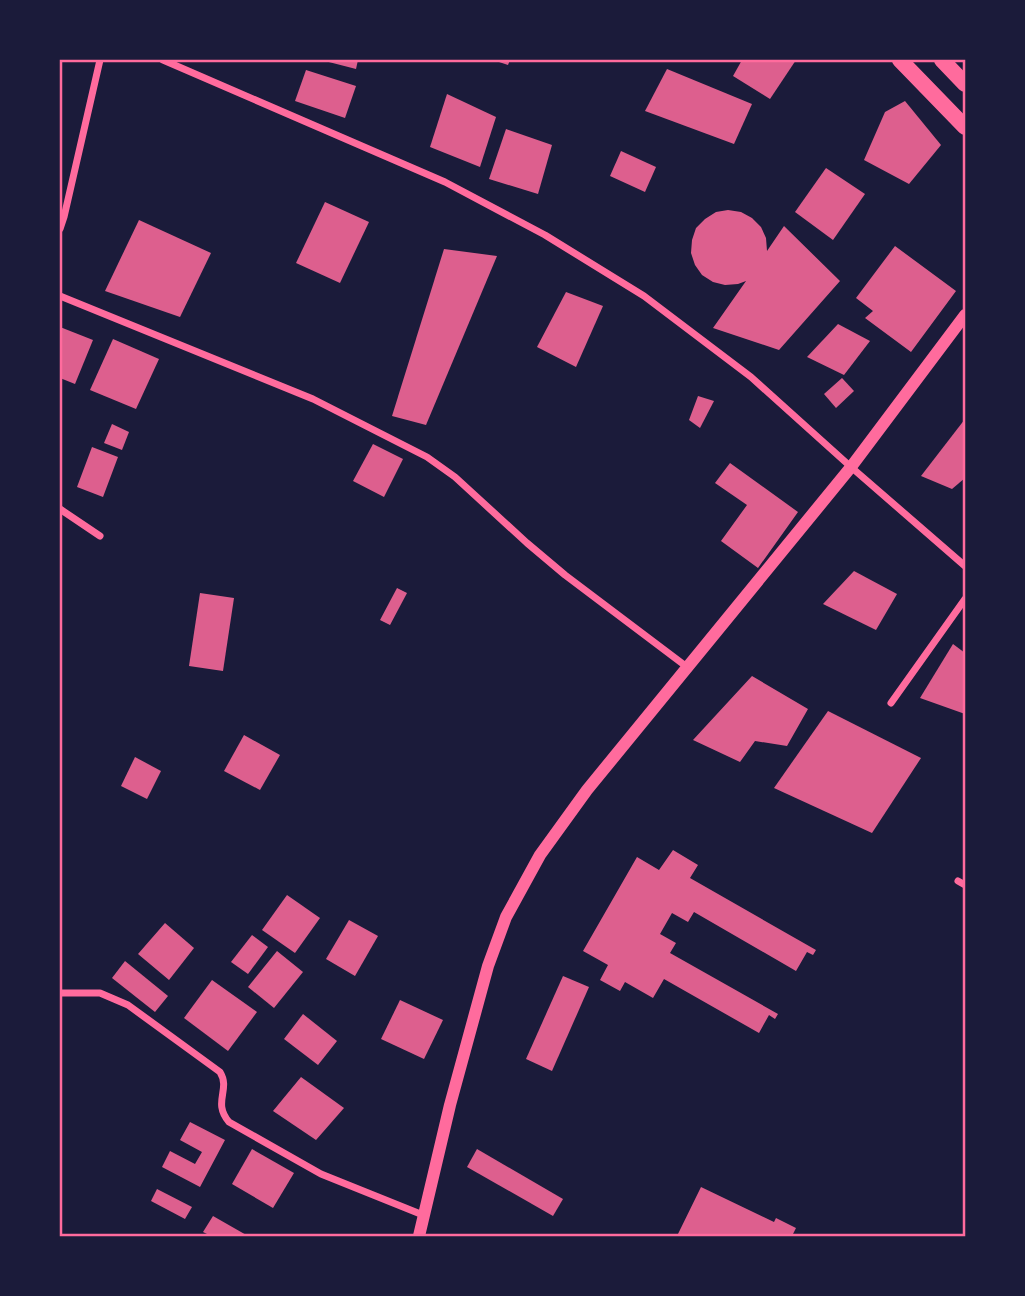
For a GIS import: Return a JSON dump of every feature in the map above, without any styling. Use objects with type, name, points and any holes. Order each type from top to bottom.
[{"type":"main road","points":[[900,60],[965,127]]},
{"type":"main road","points":[[942,60],[965,84]]},
{"type":"street","points":[[60,229],[100,60]]},
{"type":"street","points":[[163,60],[445,183],[545,235],[644,296],[751,377],[965,566]]},
{"type":"street","points":[[60,296],[313,400],[427,457],[455,477],[527,544],[565,575],[687,667]]},
{"type":"street","points":[[419,1237],[450,1105],[485,978],[506,917],[540,855],[587,790],[851,467],[965,315]]},
{"type":"street","points":[[60,509],[100,536]]},
{"type":"street","points":[[891,703],[965,598]]},
{"type":"street","points":[[60,993],[100,993],[128,1005],[220,1072],[225,1081],[222,1114],[229,1122],[321,1174],[423,1215]]},
{"type":"building","points":[[321,60],[358,60],[356,69]]},
{"type":"building","points":[[493,60],[510,60],[508,65]]},
{"type":"building","points":[[742,60],[796,60],[770,99],[733,76]]},
{"type":"building","points":[[667,69],[752,104],[734,144],[645,111]]},
{"type":"building","points":[[306,70],[356,86],[345,118],[295,101]]},
{"type":"building","points":[[447,94],[496,117],[480,167],[430,147]]},
{"type":"building","points":[[905,101],[941,145],[909,184],[864,160],[885,112]]},
{"type":"building","points":[[506,129],[552,145],[538,194],[489,179]]},
{"type":"building","points":[[621,151],[656,167],[645,192],[610,176]]},
{"type":"building","points":[[826,168],[865,194],[833,240],[795,212]]},
{"type":"building","points":[[325,202],[369,222],[340,283],[296,263]]},
{"type":"building","points":[[716,212],[741,212],[761,227],[766,238],[767,251],[784,226],[840,281],[779,350],[713,328],[746,281],[725,285],[702,275],[691,253],[692,240],[696,228],[705,219]]},
{"type":"building","points":[[139,220],[211,253],[180,317],[105,291]]},
{"type":"building","points":[[895,246],[956,291],[911,352],[865,318],[873,311],[856,298]]},
{"type":"building","points":[[444,249],[497,256],[426,425],[392,416]]},
{"type":"building","points":[[566,292],[603,306],[576,367],[537,347]]},
{"type":"building","points":[[838,324],[870,341],[844,375],[807,357]]},
{"type":"building","points":[[60,327],[93,340],[75,384],[60,378]]},
{"type":"building","points":[[113,339],[159,359],[136,409],[90,390]]},
{"type":"building","points":[[842,378],[854,391],[836,408],[824,394]]},
{"type":"building","points":[[698,396],[714,401],[700,428],[689,420]]},
{"type":"building","points":[[965,419],[965,478],[952,489],[921,476]]},
{"type":"building","points":[[112,424],[129,432],[122,450],[104,443]]},
{"type":"building","points":[[373,444],[403,459],[384,497],[353,481]]},
{"type":"building","points":[[92,447],[118,457],[103,497],[77,487]]},
{"type":"building","points":[[730,463],[798,512],[758,568],[721,541],[747,505],[715,483]]},
{"type":"building","points":[[854,571],[897,594],[876,630],[823,604]]},
{"type":"building","points":[[397,588],[407,593],[390,625],[380,620]]},
{"type":"building","points":[[200,593],[234,598],[223,671],[189,666]]},
{"type":"building","points":[[953,644],[965,653],[965,714],[920,698]]},
{"type":"building","points":[[752,676],[808,709],[787,746],[755,741],[740,762],[693,740]]},
{"type":"building","points":[[828,711],[921,758],[872,833],[774,788]]},
{"type":"building","points":[[244,735],[280,755],[260,790],[224,771]]},
{"type":"building","points":[[135,757],[161,771],[147,799],[121,786]]},
{"type":"building","points":[[673,850],[698,865],[690,878],[816,950],[813,955],[807,952],[796,971],[694,912],[688,922],[672,913],[660,934],[676,943],[670,953],[778,1014],[775,1019],[769,1015],[759,1033],[664,979],[653,998],[625,982],[620,991],[600,980],[608,965],[583,951],[637,857],[659,870]]},
{"type":"building","points":[[287,895],[320,918],[295,953],[262,930]]},
{"type":"building","points":[[349,920],[378,936],[355,976],[326,959]]},
{"type":"building","points":[[165,923],[194,948],[169,980],[138,954]]},
{"type":"building","points":[[252,935],[268,947],[248,974],[231,962]]},
{"type":"building","points":[[277,951],[303,972],[274,1008],[248,987]]},
{"type":"building","points":[[125,961],[168,996],[155,1012],[112,978]]},
{"type":"building","points":[[563,976],[589,987],[552,1071],[526,1059]]},
{"type":"building","points":[[212,980],[257,1012],[228,1051],[184,1018]]},
{"type":"building","points":[[400,1000],[443,1020],[424,1059],[381,1039]]},
{"type":"building","points":[[303,1014],[337,1041],[318,1065],[284,1039]]},
{"type":"building","points":[[301,1077],[344,1108],[316,1140],[273,1111]]},
{"type":"building","points":[[190,1122],[225,1140],[200,1187],[162,1167],[170,1151],[195,1164],[202,1152],[180,1140]]},
{"type":"building","points":[[252,1149],[294,1173],[273,1208],[232,1184]]},
{"type":"building","points":[[477,1149],[563,1199],[553,1216],[467,1167]]},
{"type":"building","points":[[701,1187],[774,1222],[776,1218],[796,1228],[792,1236],[677,1236]]},
{"type":"building","points":[[157,1189],[192,1207],[185,1219],[151,1201]]},
{"type":"building","points":[[213,1216],[248,1236],[211,1236],[203,1232]]}]
